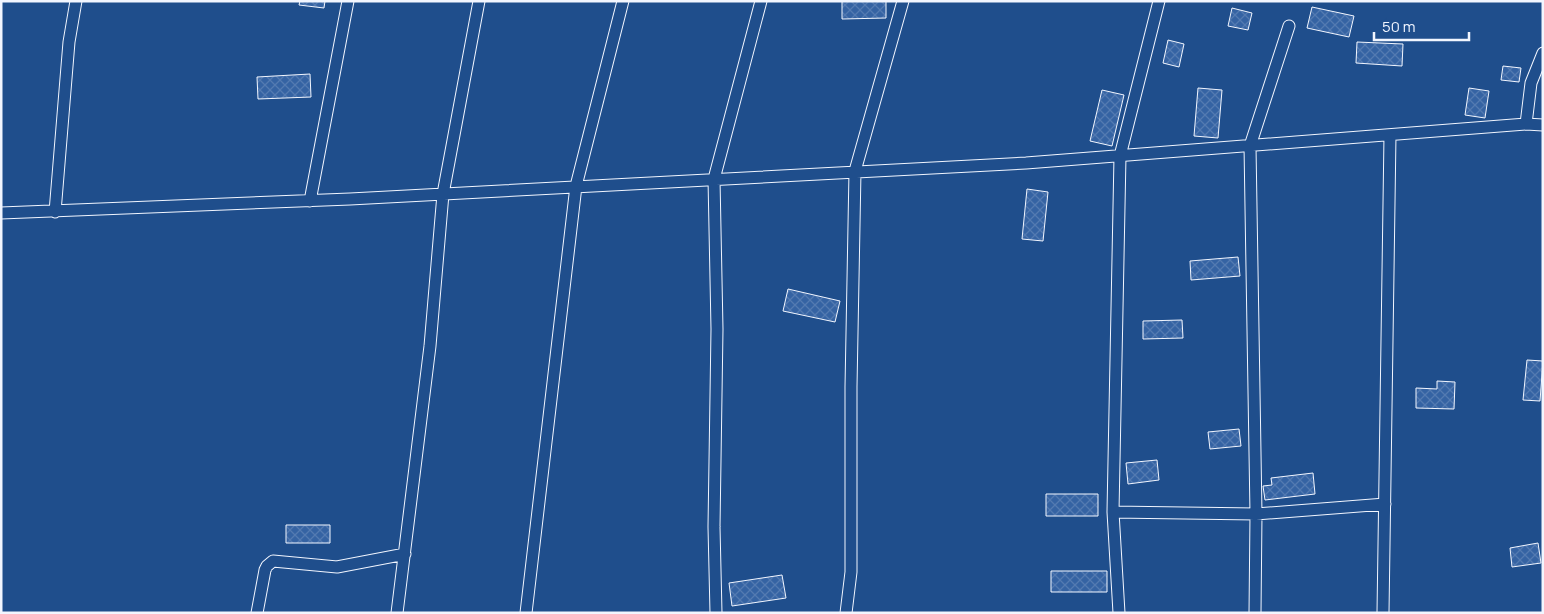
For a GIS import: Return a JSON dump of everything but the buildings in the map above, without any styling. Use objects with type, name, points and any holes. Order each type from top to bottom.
[{"type":"street","points":[[55,212],[69,42],[76,1]]},
{"type":"street","points":[[310,201],[348,1]]},
{"type":"street","points":[[397,613],[430,346],[443,194],[479,1]]},
{"type":"street","points":[[526,613],[576,186],[623,1]]},
{"type":"street","points":[[716,613],[714,527],[717,329],[714,179],[761,1]]},
{"type":"street","points":[[846,613],[851,572],[851,387],[855,172],[903,1]]},
{"type":"street","points":[[1119,613],[1113,512],[1120,156],[1159,1]]},
{"type":"street","points":[[1255,613],[1256,514],[1250,146],[1289,26]]},
{"type":"street","points":[[1526,124],[1531,83],[1543,54]]},
{"type":"street","points":[[1,214],[310,201],[1026,163],[1526,124],[1543,125]]},
{"type":"street","points":[[1383,613],[1390,135]]},
{"type":"street","points":[[1113,512],[1256,514],[1385,504]]},
{"type":"street","points":[[257,613],[265,570],[273,561],[337,567],[405,554]]}]
